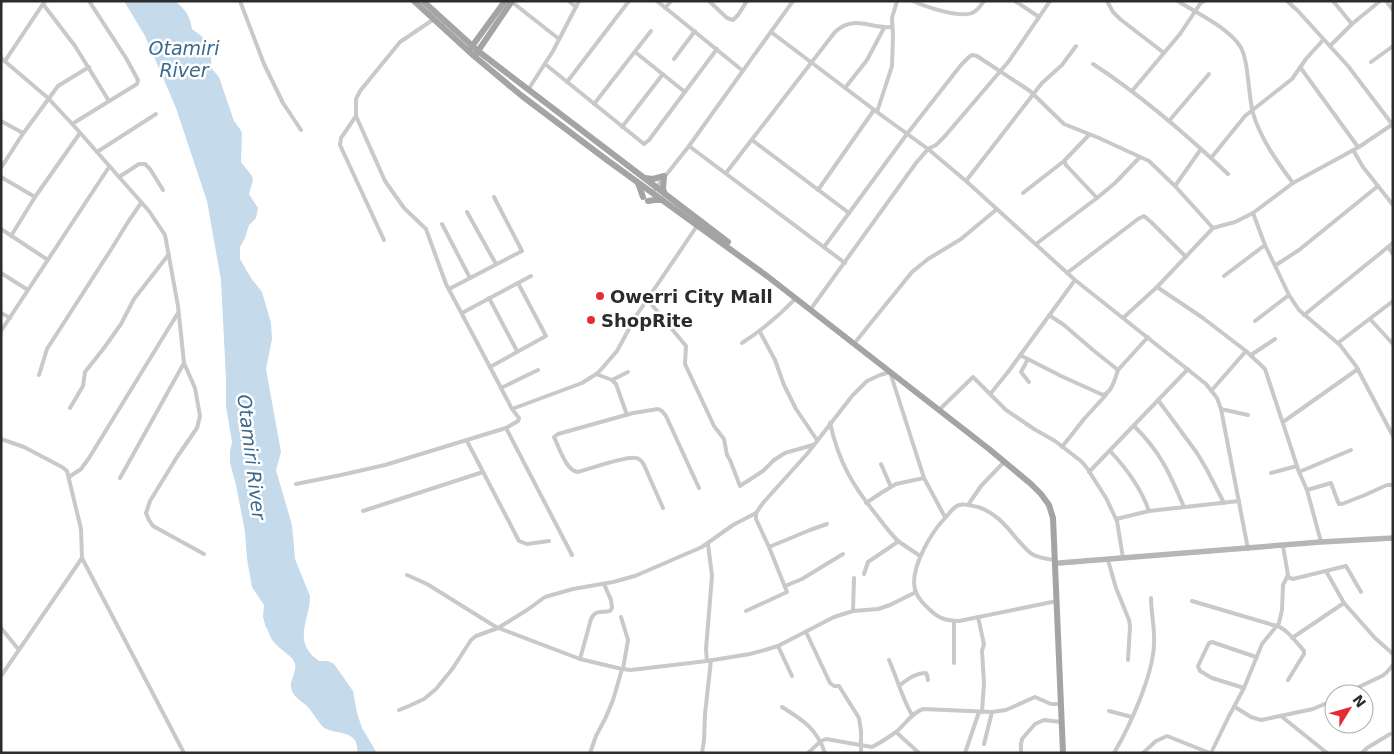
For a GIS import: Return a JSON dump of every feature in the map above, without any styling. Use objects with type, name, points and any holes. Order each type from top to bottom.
[{"type":"main road","points":[[414,1],[436,18],[522,96],[664,197],[768,274],[796,298],[857,340],[940,409]]},
{"type":"main road","points":[[423,1],[436,18]]},
{"type":"main road","points":[[473,51],[504,1]]},
{"type":"main road","points":[[473,51],[512,2]]},
{"type":"main road","points":[[473,51],[528,90],[640,180],[664,176],[664,197],[698,226],[813,306],[890,372],[1034,481],[1044,492],[1052,504],[1057,517],[1057,602],[1063,753]]},
{"type":"main road","points":[[640,180],[641,189],[646,199],[655,200],[664,197]]},
{"type":"main road","points":[[990,448],[1031,484],[1049,505],[1053,518],[1067,753]]},
{"type":"street","points":[[72,124],[137,84],[138,80],[90,1]]},
{"type":"street","points":[[240,1],[264,64],[283,103],[301,130]]},
{"type":"street","points":[[569,1],[576,7]]},
{"type":"street","points":[[528,90],[545,64],[579,1]]},
{"type":"street","points":[[567,82],[629,1]]},
{"type":"street","points":[[657,1],[744,71]]},
{"type":"street","points":[[665,8],[671,1]]},
{"type":"street","points":[[709,1],[727,18],[733,20],[747,1]]},
{"type":"street","points":[[654,190],[689,146],[794,1]]},
{"type":"street","points":[[818,190],[875,111],[892,66],[892,18],[897,1]]},
{"type":"street","points":[[913,1],[933,9],[961,14],[971,14],[984,1]]},
{"type":"street","points":[[1015,1],[1039,17]]},
{"type":"street","points":[[813,306],[916,163],[928,149],[945,136],[1001,71],[1020,47],[1050,1]]},
{"type":"street","points":[[1108,1],[1113,12],[1120,19],[1164,53]]},
{"type":"street","points":[[1178,1],[1222,29],[1239,46],[1244,58],[1253,110],[1270,150],[1292,183]]},
{"type":"street","points":[[1132,91],[1180,34],[1204,1]]},
{"type":"street","points":[[1123,318],[1157,287],[1213,228],[1235,222],[1254,213],[1292,183],[1356,149],[1392,124],[1364,86],[1330,46],[1287,1]]},
{"type":"street","points":[[1333,1],[1352,24]]},
{"type":"street","points":[[1330,46],[1352,24],[1380,1]]},
{"type":"street","points":[[1386,1],[1393,10]]},
{"type":"street","points":[[109,102],[89,67],[44,2],[3,59],[48,98],[72,124],[149,211],[165,235],[184,363],[195,388],[200,416],[197,428],[150,501],[146,513],[148,520],[153,526],[204,554]]},
{"type":"street","points":[[512,2],[559,39]]},
{"type":"street","points":[[296,484],[341,476],[385,465],[467,441],[518,422],[519,418],[512,409],[449,289],[426,230],[393,194],[356,116],[356,99],[360,90],[400,42],[436,18]]},
{"type":"street","points":[[726,173],[835,32],[846,23],[857,22],[884,28],[892,27]]},
{"type":"street","points":[[845,88],[867,60],[884,28]]},
{"type":"street","points":[[594,104],[651,30]]},
{"type":"street","points":[[674,59],[694,31]]},
{"type":"street","points":[[771,32],[928,149],[1075,280],[1212,390],[1221,410],[1248,549]]},
{"type":"street","points":[[1211,158],[1245,116],[1292,79],[1323,40]]},
{"type":"street","points":[[966,181],[1042,83],[1068,59],[1076,46]]},
{"type":"street","points":[[1371,62],[1393,46]]},
{"type":"street","points":[[545,64],[644,144],[718,49]]},
{"type":"street","points":[[635,52],[685,92]]},
{"type":"street","points":[[824,247],[908,134],[972,55],[977,56],[1030,91],[1064,124],[1149,162],[1176,186],[1213,228]]},
{"type":"street","points":[[1093,64],[1132,91],[1169,121],[1228,174]]},
{"type":"street","points":[[1,168],[58,86],[89,67]]},
{"type":"street","points":[[1300,67],[1356,149],[1378,186],[1393,205]]},
{"type":"street","points":[[622,127],[663,74]]},
{"type":"street","points":[[1169,121],[1209,74]]},
{"type":"street","points":[[97,152],[156,114]]},
{"type":"street","points":[[356,116],[341,138],[340,145],[384,240]]},
{"type":"street","points":[[1,121],[23,134]]},
{"type":"street","points":[[11,236],[35,197],[80,133]]},
{"type":"street","points":[[1022,193],[1064,161],[1089,135]]},
{"type":"street","points":[[752,140],[849,213]]},
{"type":"street","points":[[689,146],[845,263]]},
{"type":"street","points":[[1176,186],[1202,149]]},
{"type":"street","points":[[1036,244],[1115,183],[1140,157]]},
{"type":"street","points":[[1064,161],[1077,178],[1097,198]]},
{"type":"street","points":[[119,177],[139,164],[145,164],[163,190]]},
{"type":"street","points":[[1,331],[110,167]]},
{"type":"street","points":[[1,177],[35,197]]},
{"type":"street","points":[[1276,265],[1299,250],[1378,186]]},
{"type":"street","points":[[449,289],[522,251],[494,198]]},
{"type":"street","points":[[39,375],[47,349],[141,203]]},
{"type":"street","points":[[857,340],[912,272],[928,259],[961,239],[997,209]]},
{"type":"street","points":[[467,212],[496,264]]},
{"type":"street","points":[[1254,213],[1265,245],[1289,295],[1304,315],[1338,343],[1358,369],[1393,436]]},
{"type":"street","points":[[1068,273],[1144,216],[1186,257]]},
{"type":"street","points":[[442,224],[470,278]]},
{"type":"street","points":[[512,409],[582,383],[596,374],[616,351],[636,316],[698,226]]},
{"type":"street","points":[[1,229],[48,260]]},
{"type":"street","points":[[1304,315],[1393,243]]},
{"type":"street","points":[[1224,276],[1265,245]]},
{"type":"street","points":[[1388,247],[1393,254]]},
{"type":"street","points":[[70,408],[83,386],[85,372],[121,324],[134,299],[169,254]]},
{"type":"street","points":[[1,273],[28,290]]},
{"type":"street","points":[[462,312],[531,276]]},
{"type":"street","points":[[991,393],[1075,280]]},
{"type":"street","points":[[490,367],[546,336],[518,283]]},
{"type":"street","points":[[1157,287],[1203,318],[1251,355],[1265,369],[1299,472],[1307,490],[1321,542]]},
{"type":"street","points":[[1255,321],[1289,295]]},
{"type":"street","points":[[489,298],[517,351]]},
{"type":"street","points":[[742,343],[760,332],[796,298]]},
{"type":"street","points":[[647,300],[686,346],[685,364],[714,426],[724,439],[727,455],[740,486],[763,471],[774,460],[785,453],[813,445]]},
{"type":"street","points":[[1338,343],[1393,301]]},
{"type":"street","points":[[1,313],[10,318]]},
{"type":"street","points":[[69,477],[81,468],[89,458],[178,313]]},
{"type":"street","points":[[1049,315],[1064,325],[1118,370]]},
{"type":"street","points":[[1370,319],[1393,344]]},
{"type":"street","points":[[760,332],[775,360],[784,385],[796,409],[817,440]]},
{"type":"street","points":[[1062,447],[1109,392],[1118,370],[1148,337]]},
{"type":"street","points":[[1251,355],[1275,339]]},
{"type":"street","points":[[1212,390],[1246,351]]},
{"type":"street","points":[[1020,355],[1106,395]]},
{"type":"street","points":[[1028,359],[1021,372],[1030,382]]},
{"type":"street","points":[[120,478],[184,363]]},
{"type":"street","points":[[1090,472],[1188,369]]},
{"type":"street","points":[[1283,422],[1358,369]]},
{"type":"street","points":[[502,388],[538,370]]},
{"type":"street","points":[[612,380],[628,372]]},
{"type":"street","points":[[399,710],[424,699],[436,689],[453,668],[471,640],[476,636],[498,628],[545,596],[635,576],[708,544],[734,525],[756,513],[807,454],[852,396],[867,381],[880,375],[890,372],[924,478],[945,517]]},
{"type":"street","points":[[596,374],[612,380],[616,384],[627,415]]},
{"type":"street","points":[[940,409],[973,377],[1011,414],[1081,461],[1106,498],[1116,519],[1123,558]]},
{"type":"street","points":[[1158,400],[1197,453],[1224,502]]},
{"type":"street","points":[[663,508],[640,459],[627,458],[574,472],[566,462],[554,437],[558,434],[627,415],[658,409],[666,416],[698,488]]},
{"type":"street","points":[[1221,410],[1248,415]]},
{"type":"street","points":[[830,423],[841,460],[853,484],[866,503],[899,541],[920,556]]},
{"type":"street","points":[[1134,426],[1150,443],[1164,463],[1184,507]]},
{"type":"street","points":[[506,428],[572,555]]},
{"type":"street","points":[[1,439],[24,447],[67,471],[81,529],[82,558],[184,753]]},
{"type":"street","points":[[467,441],[519,541],[527,544],[549,541]]},
{"type":"street","points":[[1299,472],[1350,450]]},
{"type":"street","points":[[1110,451],[1140,490],[1149,511]]},
{"type":"street","points":[[968,505],[1004,462]]},
{"type":"street","points":[[881,464],[891,487]]},
{"type":"street","points":[[1271,473],[1297,466]]},
{"type":"street","points":[[363,511],[483,472]]},
{"type":"street","points":[[866,503],[880,492],[896,484],[924,478]]},
{"type":"street","points":[[1307,490],[1330,483],[1339,504],[1342,504],[1387,485],[1393,485]]},
{"type":"street","points":[[1116,519],[1149,511],[1239,501]]},
{"type":"street","points":[[1057,602],[954,621],[945,620],[936,616],[918,598],[914,583],[920,556],[926,543],[940,523],[954,508],[960,505],[987,510],[997,517],[1032,554],[1057,562],[1108,560],[1321,542],[1393,538]]},
{"type":"street","points":[[746,611],[787,592],[756,519],[756,513]]},
{"type":"street","points":[[769,548],[828,524]]},
{"type":"street","points":[[864,574],[868,562],[899,541]]},
{"type":"street","points":[[702,753],[709,661],[706,649],[712,576],[708,544]]},
{"type":"street","points":[[1143,753],[1156,741],[1167,736],[1211,753],[1244,688],[1256,657],[1266,638],[1278,625],[1281,616],[1283,584],[1288,575],[1283,546]]},
{"type":"street","points":[[785,586],[802,579],[843,554]]},
{"type":"street","points":[[1,676],[82,558]]},
{"type":"street","points":[[1108,560],[1116,588],[1129,620],[1128,660]]},
{"type":"street","points":[[1287,577],[1293,579],[1346,566],[1361,592]]},
{"type":"street","points":[[1326,571],[1344,604],[1375,638],[1393,654]]},
{"type":"street","points":[[407,575],[427,584],[498,628],[580,659],[623,670],[709,661],[750,654],[778,646],[834,616],[853,611],[878,609],[916,592]]},
{"type":"street","points":[[853,611],[854,578]]},
{"type":"street","points":[[580,659],[593,615],[596,612],[610,611],[612,608],[611,600],[604,584]]},
{"type":"street","points":[[1114,753],[1132,717],[1151,666],[1154,651],[1154,634],[1151,598]]},
{"type":"street","points":[[1192,601],[1278,625],[1304,651],[1288,680]]},
{"type":"street","points":[[1292,638],[1344,604]]},
{"type":"street","points":[[590,753],[613,700],[623,670],[628,640],[621,617]]},
{"type":"street","points":[[965,753],[981,712],[984,683],[982,651],[984,644],[978,617]]},
{"type":"street","points":[[954,621],[954,663]]},
{"type":"street","points":[[1,628],[19,650]]},
{"type":"street","points":[[806,632],[830,683],[834,686],[839,686],[859,718],[861,753]]},
{"type":"street","points":[[1244,688],[1212,678],[1200,671],[1198,666],[1209,642],[1256,657]]},
{"type":"street","points":[[778,646],[792,676]]},
{"type":"street","points":[[889,660],[906,705],[912,715]]},
{"type":"street","points":[[1365,684],[1382,676],[1393,665]]},
{"type":"street","points":[[900,685],[918,674],[926,673],[928,680]]},
{"type":"street","points":[[808,753],[826,739],[872,747],[896,732],[912,715],[923,710],[992,712],[1006,710],[1035,696],[1051,704],[1060,704]]},
{"type":"street","points":[[1235,707],[1256,719],[1265,720],[1313,709],[1324,704]]},
{"type":"street","points":[[782,707],[810,726],[821,741],[825,753]]},
{"type":"street","points":[[1109,711],[1132,717]]},
{"type":"street","points":[[984,744],[992,712]]},
{"type":"street","points":[[1281,716],[1327,753]]},
{"type":"street","points":[[1021,753],[1022,739],[1035,724],[1044,720],[1061,722]]},
{"type":"street","points":[[896,732],[919,753]]},
{"type":"street","points":[[1362,753],[1390,734]]},
{"type":"water","name":"Otamiri River","points":[[124,1],[175,1],[182,7],[189,17],[192,29],[209,46],[212,69],[219,77],[234,121],[242,133],[241,162],[252,176],[253,180],[249,194],[258,208],[256,218],[249,225],[240,247],[240,259],[262,292],[271,323],[272,339],[266,369],[281,452],[276,470],[292,525],[295,559],[310,596],[304,630],[305,644],[310,653],[319,661],[328,661],[334,664],[353,691],[362,728],[377,753],[357,753],[357,745],[354,739],[326,729],[308,707],[293,694],[291,684],[295,670],[294,661],[272,639],[263,617],[264,605],[252,587],[245,532],[230,463],[232,442],[226,406],[221,280],[207,201],[176,108],[145,36]]},
{"type":"place","name":"Owerri City Mall","points":[[600,296]]},
{"type":"place","name":"ShopRite","points":[[591,320]]}]
